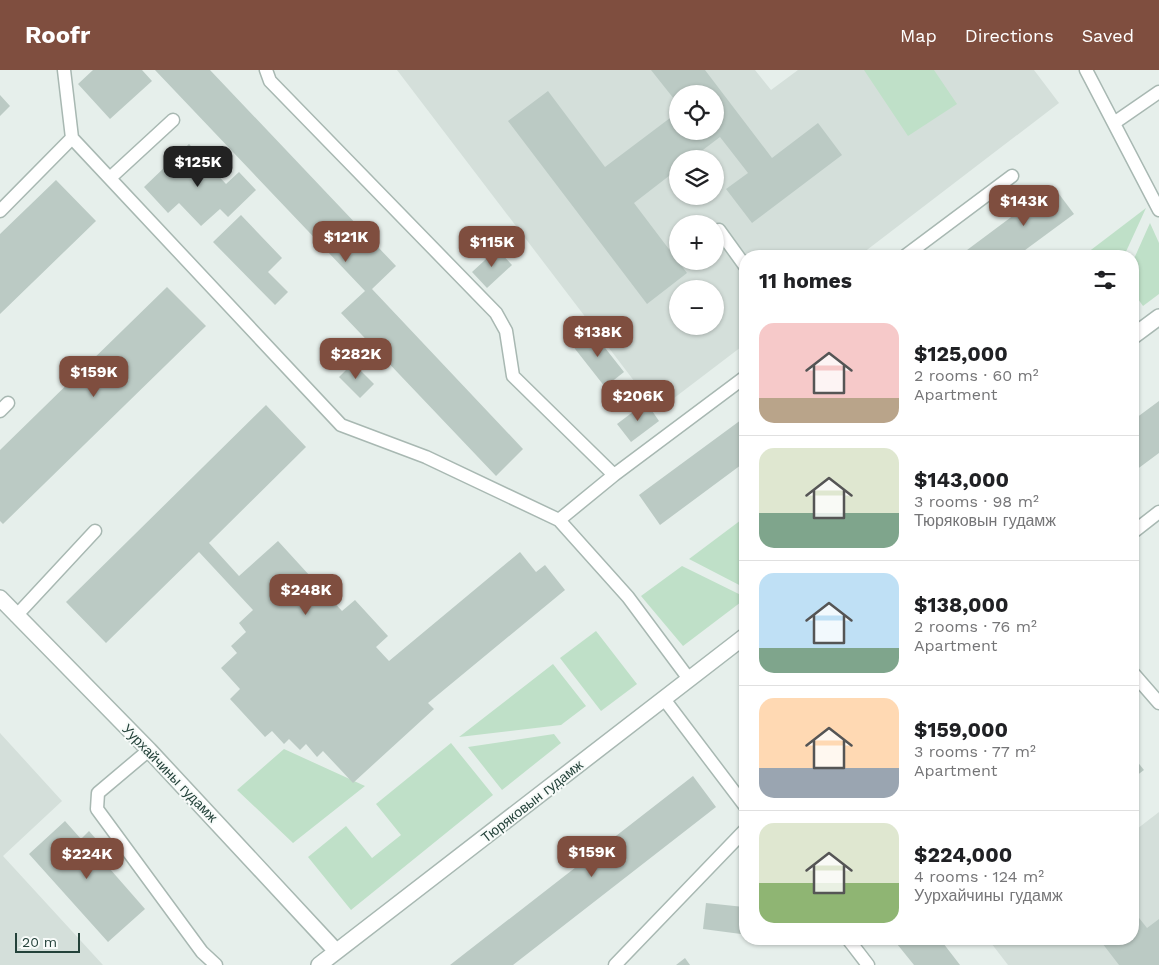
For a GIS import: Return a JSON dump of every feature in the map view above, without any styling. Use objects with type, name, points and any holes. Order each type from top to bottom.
[{"type":"street","points":[[1139,332],[1159,317]]},
{"type":"street","name":"Уурхайчины гудамж","points":[[0,598],[149,750],[336,951]]},
{"type":"street","name":"Тюряковын гудамж","points":[[318,965],[739,641]]},
{"type":"lane","points":[[64,70],[72,138],[341,426],[426,457],[559,520],[628,597],[689,679]]},
{"type":"lane","points":[[266,70],[270,81],[496,313],[506,331],[513,376],[614,476]]},
{"type":"lane","points":[[1086,70],[1159,210]]},
{"type":"lane","points":[[1114,123],[1159,92]]},
{"type":"lane","points":[[110,178],[173,120]]},
{"type":"lane","points":[[0,211],[72,138]]},
{"type":"lane","points":[[913,250],[1012,176]]},
{"type":"lane","points":[[724,237],[739,258]]},
{"type":"lane","points":[[559,520],[739,382]]},
{"type":"lane","points":[[1139,528],[1159,512]]},
{"type":"lane","points":[[16,616],[95,532]]},
{"type":"lane","points":[[1139,680],[1159,703]]},
{"type":"lane","points":[[664,699],[739,798]]},
{"type":"lane","points":[[149,750],[98,793],[98,809],[202,952],[216,965]]},
{"type":"lane","points":[[614,965],[739,836]]},
{"type":"lane","points":[[853,945],[868,965]]},
{"type":"shaded area","points":[[397,70],[755,70],[771,90],[798,70],[1034,70],[1059,103],[867,250],[739,250],[739,349],[657,411]]},
{"type":"shaded area","points":[[0,733],[62,801],[3,856],[103,965],[0,965]]},
{"type":"shaded area","points":[[1159,812],[1159,965],[1008,965],[993,945],[1139,945],[1139,827]]},
{"type":"green space","points":[[864,70],[934,70],[957,104],[908,136]]},
{"type":"green space","points":[[1146,208],[1127,250],[1091,250]]},
{"type":"green space","points":[[1150,223],[1159,243],[1159,294],[1143,306],[1139,300],[1138,250]]},
{"type":"green space","points":[[739,522],[739,585],[689,559]]},
{"type":"green space","points":[[682,566],[739,594],[739,604],[683,646],[641,596]]},
{"type":"green space","points":[[596,631],[637,684],[601,711],[560,658]]},
{"type":"green space","points":[[553,664],[586,706],[561,725],[459,737]]},
{"type":"green space","points":[[554,734],[561,743],[502,790],[468,747]]},
{"type":"green space","points":[[451,743],[493,795],[351,910],[308,857],[346,826],[372,858],[401,835],[376,804]]},
{"type":"green space","points":[[284,749],[365,786],[293,843],[237,790]]},
{"type":"building","points":[[93,70],[142,70],[152,81],[110,119],[78,84]]},
{"type":"building","points":[[155,70],[210,70],[396,266],[372,289],[523,449],[496,476],[341,313],[365,291]]},
{"type":"building","points":[[651,70],[705,70],[716,85],[669,85],[669,93]]},
{"type":"building","points":[[548,91],[605,167],[669,119],[669,140],[716,140],[703,150],[669,150],[669,176],[634,203],[669,249],[669,270],[685,270],[687,273],[678,280],[669,280],[669,287],[647,304],[508,121]]},
{"type":"building","points":[[0,95],[10,106],[0,116]]},
{"type":"building","points":[[724,95],[772,158],[818,123],[842,155],[752,223],[726,189],[748,173],[722,140],[724,140]]},
{"type":"building","points":[[189,144],[226,184],[239,172],[256,190],[228,217],[220,209],[201,226],[179,203],[168,213],[144,187]]},
{"type":"building","points":[[56,180],[96,221],[0,314],[0,234]]},
{"type":"building","points":[[1053,186],[1074,214],[1025,250],[967,250]]},
{"type":"building","points":[[241,215],[282,258],[268,272],[288,292],[275,305],[213,242]]},
{"type":"building","points":[[497,249],[512,265],[487,288],[472,272]]},
{"type":"building","points":[[167,287],[206,326],[3,524],[0,521],[0,450]]},
{"type":"building","points":[[591,330],[624,372],[605,387],[572,345]]},
{"type":"building","points":[[353,363],[374,384],[360,398],[339,377]]},
{"type":"building","points":[[1159,401],[1159,453],[1139,468],[1139,416]]},
{"type":"building","points":[[646,402],[659,421],[631,442],[617,424]]},
{"type":"building","points":[[266,405],[306,447],[209,543],[239,576],[278,541],[342,611],[355,600],[388,636],[376,647],[389,661],[520,552],[536,572],[545,565],[565,590],[428,703],[434,709],[353,783],[323,751],[317,757],[306,744],[300,750],[289,739],[284,744],[272,731],[265,737],[230,699],[240,689],[221,668],[237,653],[231,646],[246,632],[239,623],[253,610],[199,552],[106,643],[66,602]]},
{"type":"building","points":[[739,421],[739,466],[660,525],[639,495]]},
{"type":"building","points":[[1139,764],[1144,770],[1139,774]]},
{"type":"building","points":[[693,776],[716,807],[513,965],[450,965]]},
{"type":"building","points":[[65,821],[81,839],[89,831],[103,847],[96,853],[145,909],[108,942],[29,854]]},
{"type":"building","points":[[706,903],[739,906],[739,934],[703,929]]},
{"type":"building","points":[[1139,918],[1147,928],[1159,919],[1159,965],[1119,965],[1104,945],[1139,945]]},
{"type":"building","points":[[898,945],[945,945],[960,965],[914,965]]},
{"type":"building","points":[[685,958],[690,965],[676,965]]}]
